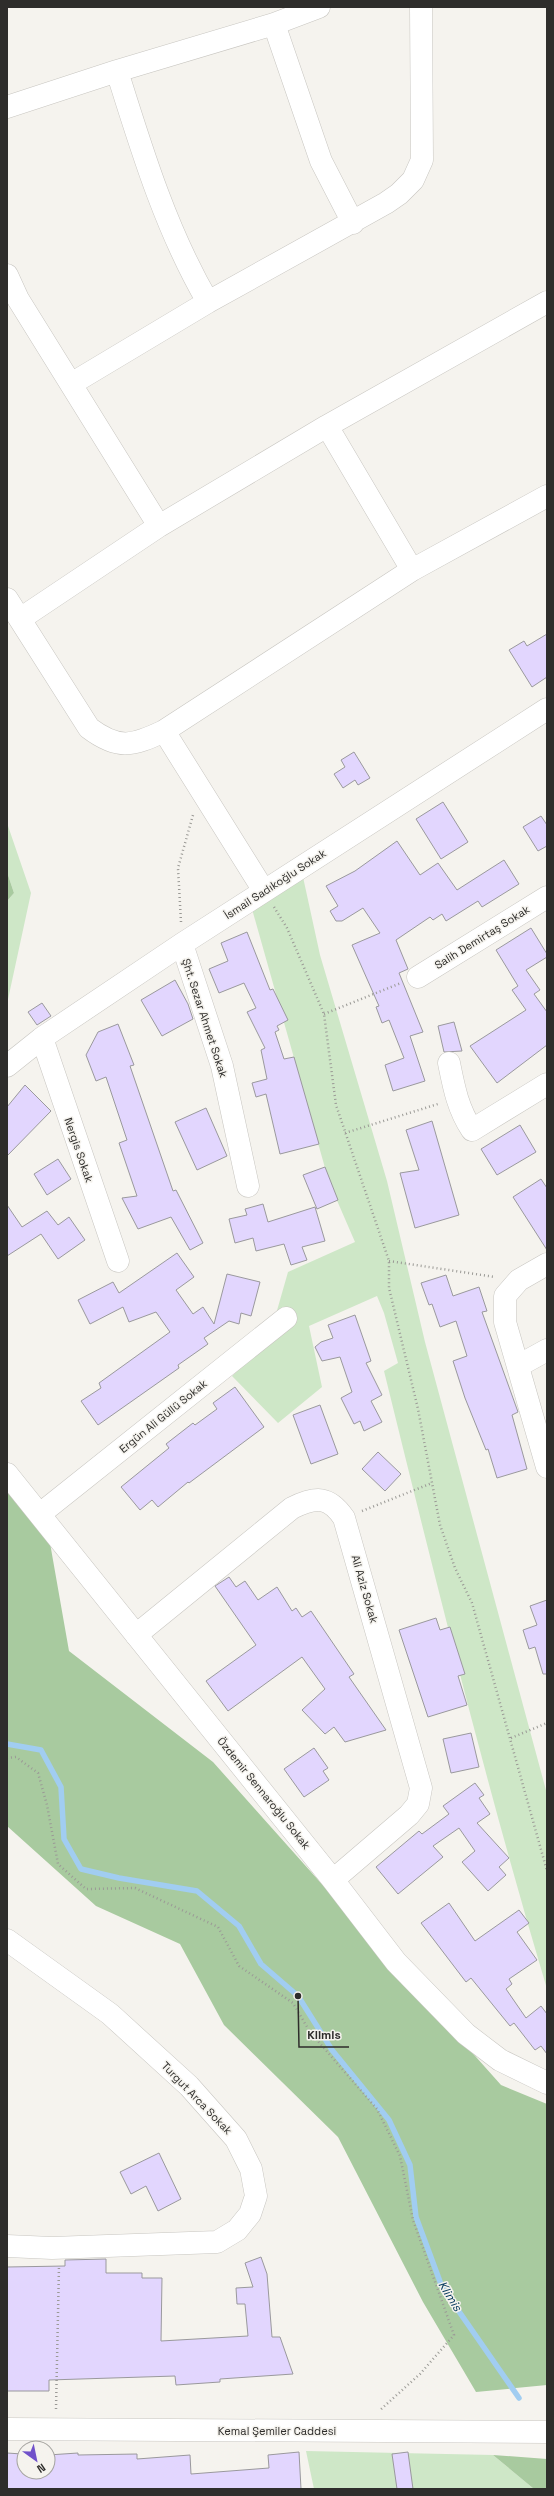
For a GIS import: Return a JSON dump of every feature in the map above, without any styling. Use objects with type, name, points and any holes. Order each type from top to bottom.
[{"type":"street","points":[[7,107],[116,71],[274,24],[319,7]]},
{"type":"street","points":[[71,384],[208,302],[353,223],[399,194],[413,180],[419,170],[422,148],[421,7]]},
{"type":"street","points":[[274,24],[321,161],[353,223]]},
{"type":"street","points":[[116,71],[154,188],[186,264],[208,302]]},
{"type":"street","points":[[7,274],[18,299],[159,526]]},
{"type":"street","points":[[20,619],[159,526],[327,426],[547,302]]},
{"type":"street","points":[[327,426],[412,570]]},
{"type":"street","points":[[7,599],[89,728],[101,738],[116,744],[141,742],[164,730],[412,570],[547,496]]},
{"type":"street","name":"İsmail Sadıkoğlu Sokak","points":[[7,1066],[42,1038],[182,944],[547,709]]},
{"type":"street","points":[[164,730],[264,891]]},
{"type":"street","name":"Salih Demirtaş Sokak","points":[[418,976],[547,897]]},
{"type":"street","name":"Şht. Sezar Ahmet Sokak","points":[[182,944],[222,1066],[248,1186]]},
{"type":"street","name":"Nergis Sokak","points":[[42,1038],[118,1261]]},
{"type":"street","points":[[449,1062],[456,1098],[463,1117],[472,1130],[547,1084]]},
{"type":"street","points":[[547,1264],[519,1280],[505,1296],[505,1322],[547,1467]]},
{"type":"street","name":"Ergün Ali Güllü Sokak","points":[[40,1514],[286,1318]]},
{"type":"street","points":[[518,1366],[547,1350]]},
{"type":"street","name":"Özdemir Sennaroğlu Sokak","points":[[7,1474],[333,1880],[396,1962],[466,2034],[500,2060],[547,2083]]},
{"type":"street","name":"Ali Aziz Sokak","points":[[136,1636],[292,1508],[306,1501],[327,1501],[336,1506],[344,1518],[421,1788],[418,1804],[409,1815],[333,1880]]},
{"type":"street","name":"Turgut Arca Sokak","points":[[7,1940],[110,2014],[189,2086],[236,2139],[252,2169],[256,2196],[250,2214],[237,2230],[218,2242],[59,2248],[7,2246]]},
{"type":"street","name":"Kemal Şemiler Caddesi","points":[[7,2429],[547,2432]]},
{"type":"path","points":[[182,944],[178,868],[200,789]]},
{"type":"path","points":[[264,891],[287,928],[324,1014],[336,1105],[389,1261],[389,1288],[418,1409],[440,1525],[455,1568],[472,1603],[547,1871]]},
{"type":"path","points":[[324,1014],[418,976]]},
{"type":"path","points":[[345,1133],[456,1098]]},
{"type":"path","points":[[389,1261],[519,1280]]},
{"type":"path","points":[[344,1518],[432,1483]]},
{"type":"path","points":[[510,1738],[547,1723]]},
{"type":"path","points":[[7,1758],[16,1758],[38,1773],[47,1805],[58,1864],[86,1889],[135,1888],[218,1927],[239,1966],[294,2003],[310,2032],[377,2109],[400,2156],[413,2220],[454,2335],[420,2374],[356,2432]]},
{"type":"path","points":[[56,2430],[59,2248]]},
{"type":"green space","points":[[7,823],[31,893],[7,1004],[7,901],[14,893],[7,872]]},
{"type":"green space","points":[[7,872],[14,893],[7,901]]},
{"type":"green space","points":[[303,877],[320,955],[387,1181],[425,1342],[547,1794],[547,1989],[482,1758],[384,1371],[398,1363],[384,1313],[377,1296],[309,1326],[322,1387],[278,1423],[232,1376],[268,1342],[288,1272],[355,1242],[329,1182],[252,909]]},
{"type":"green space","points":[[7,1491],[50,1543],[69,1651],[213,1762],[501,2085],[547,2104],[547,2385],[476,2392],[423,2302],[338,2137],[224,2025],[180,1944],[96,1906],[7,1826]]},
{"type":"green space","points":[[306,2451],[493,2455],[534,2489],[314,2489]]},
{"type":"green space","points":[[493,2455],[547,2459],[547,2489],[534,2489]]},
{"type":"building","points":[[547,634],[547,677],[532,687],[509,650],[524,641],[527,646]]},
{"type":"building","points":[[354,752],[370,778],[358,785],[355,780],[343,788],[334,774],[345,767],[341,760]]},
{"type":"building","points":[[443,802],[468,842],[441,859],[416,819]]},
{"type":"building","points":[[541,816],[547,825],[547,846],[538,851],[523,827]]},
{"type":"building","points":[[397,841],[420,875],[438,863],[457,890],[504,860],[519,884],[482,907],[478,901],[446,921],[442,914],[433,920],[430,917],[396,940],[408,969],[399,973],[423,1032],[410,1036],[425,1081],[393,1091],[385,1065],[404,1058],[389,1020],[382,1023],[376,1007],[379,1006],[352,945],[380,933],[363,908],[342,921],[336,921],[330,911],[338,906],[326,886],[355,871]]},
{"type":"building","points":[[531,928],[547,954],[547,957],[526,970],[540,990],[534,994],[547,1012],[547,1045],[497,1083],[470,1046],[526,1010],[512,990],[518,986],[496,950]]},
{"type":"building","points":[[247,932],[270,990],[273,989],[288,1020],[277,1026],[279,1030],[275,1032],[284,1059],[294,1057],[319,1144],[280,1154],[266,1094],[256,1097],[252,1083],[267,1079],[261,1050],[265,1048],[247,1012],[256,1008],[244,983],[219,993],[209,969],[228,961],[221,943]]},
{"type":"building","points":[[175,980],[188,1004],[193,1019],[162,1036],[141,1000]]},
{"type":"building","points":[[42,1003],[51,1016],[37,1025],[28,1012]]},
{"type":"building","points":[[454,1022],[462,1051],[444,1052],[438,1026]]},
{"type":"building","points":[[118,1024],[134,1065],[130,1066],[173,1191],[176,1190],[203,1243],[190,1250],[171,1217],[138,1229],[122,1198],[137,1196],[119,1143],[127,1140],[106,1077],[96,1081],[86,1055],[98,1032]]},
{"type":"building","points":[[25,1085],[51,1111],[7,1156],[7,1107]]},
{"type":"building","points":[[206,1108],[227,1156],[197,1170],[175,1122]]},
{"type":"building","points":[[432,1121],[459,1215],[415,1228],[400,1173],[419,1170],[406,1130]]},
{"type":"building","points":[[520,1125],[536,1152],[497,1175],[481,1149]]},
{"type":"building","points":[[58,1159],[71,1179],[47,1195],[34,1174]]},
{"type":"building","points":[[325,1167],[338,1200],[317,1209],[303,1175]]},
{"type":"building","points":[[541,1179],[547,1188],[547,1250],[513,1197]]},
{"type":"building","points":[[263,1204],[268,1222],[315,1207],[325,1241],[302,1247],[307,1260],[291,1265],[284,1244],[256,1251],[253,1238],[235,1243],[229,1219],[247,1215],[245,1209]]},
{"type":"building","points":[[7,1205],[22,1227],[47,1211],[58,1225],[69,1217],[85,1240],[58,1259],[41,1234],[7,1256]]},
{"type":"building","points":[[177,1253],[194,1277],[176,1290],[193,1314],[203,1307],[214,1324],[227,1274],[260,1282],[251,1316],[241,1313],[239,1324],[229,1321],[204,1338],[208,1344],[178,1365],[179,1368],[98,1425],[81,1401],[101,1388],[99,1383],[170,1332],[156,1312],[129,1322],[123,1307],[90,1324],[78,1300],[113,1282],[119,1293]]},
{"type":"building","points":[[446,1275],[453,1296],[479,1287],[487,1311],[482,1312],[518,1412],[512,1415],[527,1469],[497,1478],[488,1449],[486,1450],[465,1398],[453,1361],[467,1356],[456,1321],[440,1327],[432,1304],[429,1305],[421,1283]]},
{"type":"building","points":[[355,1315],[371,1361],[366,1363],[382,1395],[371,1401],[382,1422],[364,1431],[360,1421],[354,1424],[341,1398],[352,1392],[340,1357],[322,1361],[315,1347],[321,1342],[333,1338],[328,1325]]},
{"type":"building","points":[[235,1387],[264,1427],[189,1483],[188,1482],[158,1507],[152,1500],[140,1510],[121,1487],[169,1448],[166,1444],[193,1423],[195,1425],[217,1409],[213,1403]]},
{"type":"building","points":[[320,1405],[338,1454],[311,1464],[293,1415]]},
{"type":"building","points":[[378,1452],[401,1474],[385,1491],[362,1469]]},
{"type":"building","points":[[229,1577],[236,1587],[245,1581],[258,1600],[277,1587],[292,1611],[296,1608],[302,1617],[311,1611],[354,1674],[349,1677],[386,1730],[345,1742],[334,1727],[325,1734],[302,1710],[325,1689],[302,1657],[228,1711],[206,1681],[256,1645],[215,1586]]},
{"type":"building","points":[[547,1600],[547,1674],[543,1674],[535,1647],[529,1649],[523,1630],[537,1625],[530,1606]]},
{"type":"building","points":[[436,1618],[440,1630],[450,1627],[465,1674],[458,1676],[467,1705],[428,1717],[399,1630]]},
{"type":"building","points":[[471,1733],[479,1767],[451,1773],[443,1739]]},
{"type":"building","points":[[314,1748],[328,1768],[323,1771],[329,1780],[304,1797],[284,1769]]},
{"type":"building","points":[[475,1783],[484,1795],[479,1798],[490,1814],[477,1823],[509,1858],[499,1867],[506,1875],[488,1891],[462,1862],[475,1851],[459,1828],[433,1846],[443,1857],[398,1894],[376,1867],[419,1831],[422,1834],[449,1814],[443,1806]]},
{"type":"building","points":[[449,1903],[475,1941],[519,1910],[529,1923],[517,1932],[537,1960],[509,1979],[512,1984],[506,1989],[526,2018],[541,2006],[547,2014],[547,2054],[541,2046],[535,2050],[514,2023],[510,2026],[471,1978],[466,1982],[421,1923]]},
{"type":"building","points":[[159,2153],[181,2199],[158,2211],[146,2186],[131,2194],[120,2172]]},
{"type":"building","points":[[261,2257],[267,2274],[272,2337],[280,2337],[293,2374],[220,2379],[220,2382],[176,2385],[175,2376],[49,2380],[49,2391],[7,2391],[7,2267],[65,2266],[65,2260],[106,2259],[106,2273],[142,2273],[142,2278],[162,2278],[161,2341],[248,2336],[245,2304],[237,2304],[236,2288],[253,2287],[245,2263]]},
{"type":"building","points":[[299,2452],[301,2489],[7,2489],[7,2453],[16,2454],[16,2480],[56,2480],[56,2454],[78,2453],[78,2455],[137,2454],[137,2459],[190,2455],[191,2474],[269,2468],[268,2455]]},
{"type":"building","points":[[408,2452],[413,2489],[397,2489],[392,2454]]},
{"type":"waterway","name":"Klimis","points":[[7,1744],[41,1750],[61,1787],[64,1839],[81,1869],[119,1878],[197,1891],[239,1926],[261,1964],[298,1996],[332,2050],[389,2120],[410,2165],[416,2217],[442,2287],[519,2398]]},
{"type":"place","name":"Klimis","points":[[298,1996]]}]
